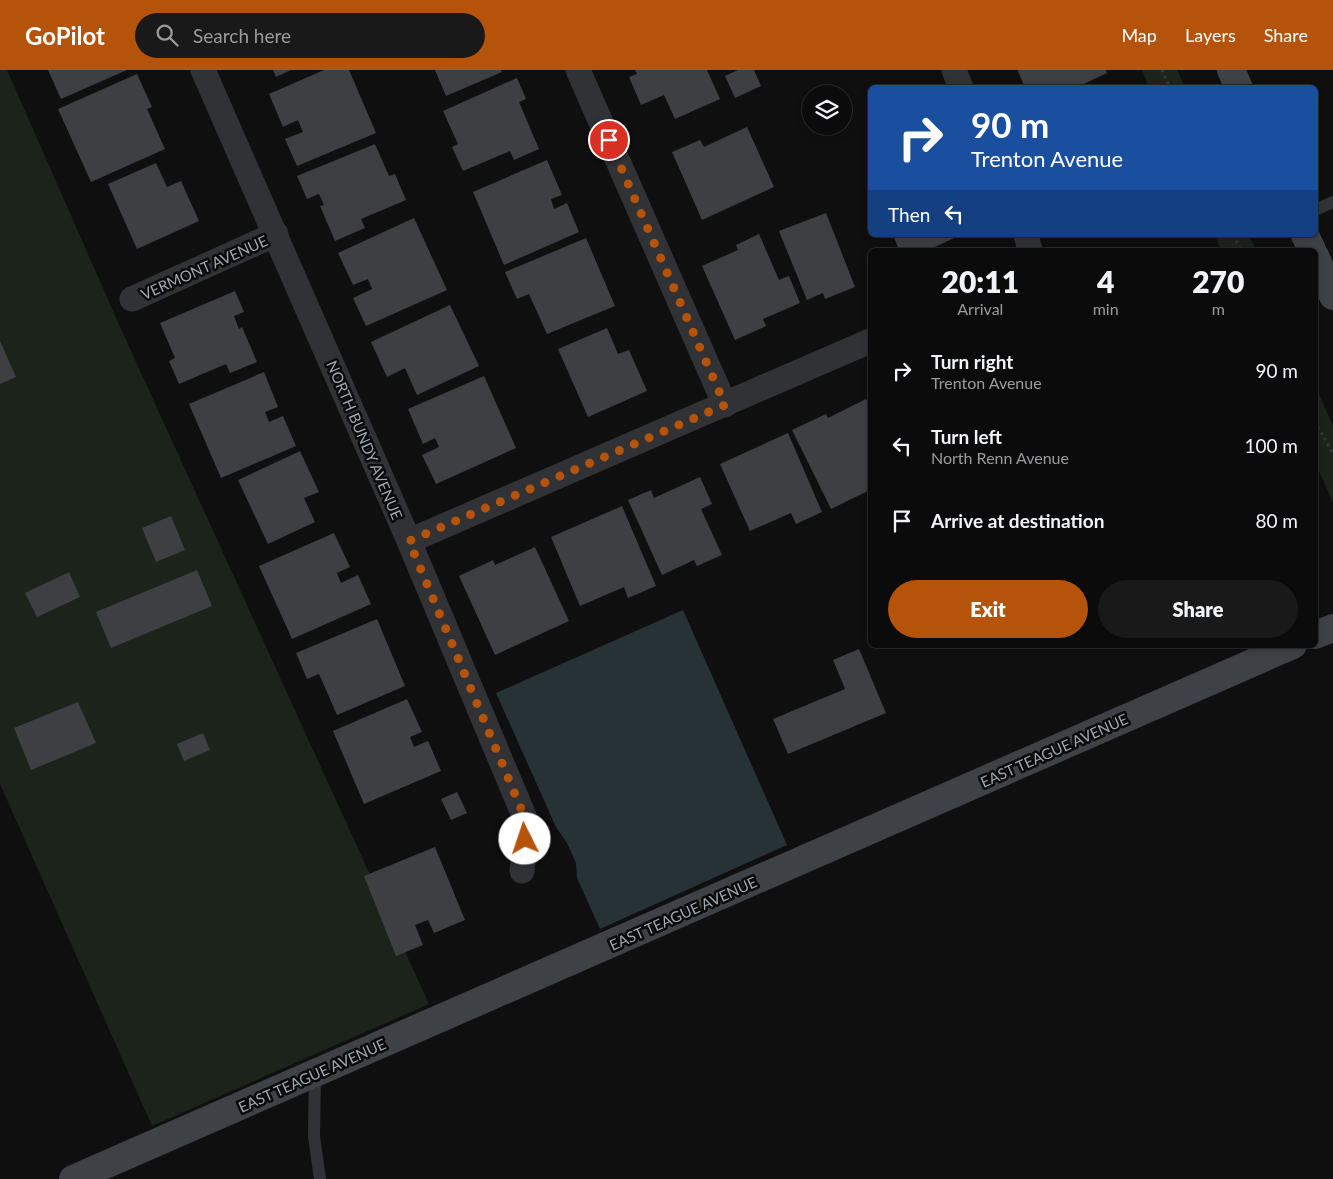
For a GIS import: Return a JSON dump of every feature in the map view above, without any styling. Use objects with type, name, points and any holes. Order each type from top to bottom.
[{"type":"street","name":"NORTH BUNDY AVENUE","points":[[203,70],[409,541],[527,823],[522,870]]},
{"type":"street","points":[[578,70],[725,405]]},
{"type":"street","points":[[954,70],[961,85]]},
{"type":"street","points":[[1231,70],[1238,85]]},
{"type":"street","name":"VERMONT AVENUE","points":[[132,299],[276,234]]},
{"type":"street","points":[[1318,263],[1333,296]]},
{"type":"street","points":[[409,541],[868,342]]},
{"type":"street","points":[[1318,634],[1333,628]]},
{"type":"street","name":"EAST TEAGUE AVENUE","points":[[73,1179],[1286,648]]},
{"type":"lane","points":[[1318,209],[1333,202]]},
{"type":"lane","points":[[315,1074],[314,1136],[320,1179]]},
{"type":"path","points":[[1162,70],[1169,85]]},
{"type":"path","points":[[1318,426],[1333,454]]},
{"type":"shaded area","points":[[0,70],[7,70],[121,329],[429,1004],[152,1126],[0,784]]},
{"type":"shaded area","points":[[1142,70],[1177,70],[1184,85],[1148,85]]},
{"type":"shaded area","points":[[1216,237],[1250,237],[1255,248],[1220,248]]},
{"type":"shaded area","points":[[1318,392],[1333,426],[1333,503],[1318,469]]},
{"type":"shaded area","points":[[683,610],[787,845],[600,929],[577,878],[576,863],[567,843],[556,827],[496,693]]},
{"type":"building","points":[[48,70],[127,70],[61,99]]},
{"type":"building","points":[[273,70],[291,70],[276,77]]},
{"type":"building","points":[[324,70],[349,70],[376,133],[297,166],[285,139],[303,132],[298,120],[283,127],[269,94]]},
{"type":"building","points":[[435,70],[501,70],[502,72],[446,96]]},
{"type":"building","points":[[635,70],[707,70],[720,99],[675,119],[664,95],[641,105],[629,77],[637,74]]},
{"type":"building","points":[[738,70],[754,70],[761,86],[735,98],[725,76]]},
{"type":"building","points":[[1106,70],[1107,73],[1081,85],[1024,85],[1018,71]]},
{"type":"building","points":[[137,74],[152,107],[147,109],[165,149],[91,182],[58,109]]},
{"type":"building","points":[[517,78],[526,99],[519,102],[539,149],[514,160],[510,151],[463,171],[452,147],[458,144],[443,111]]},
{"type":"building","points":[[747,127],[774,187],[702,220],[672,152],[700,140],[704,147]]},
{"type":"building","points":[[375,144],[389,176],[395,174],[406,200],[361,219],[365,228],[335,241],[320,206],[324,205],[319,194],[307,199],[297,176]]},
{"type":"building","points":[[547,160],[562,195],[551,199],[554,209],[567,203],[579,232],[504,265],[473,192]]},
{"type":"building","points":[[156,163],[167,187],[181,181],[199,221],[137,249],[108,184]]},
{"type":"building","points":[[826,213],[855,287],[825,299],[823,293],[807,300],[779,231]]},
{"type":"building","points":[[414,218],[447,290],[366,326],[353,298],[372,289],[368,279],[353,285],[338,253]]},
{"type":"building","points":[[759,234],[779,280],[789,276],[800,303],[763,319],[766,326],[735,340],[702,266],[738,250],[736,245]]},
{"type":"building","points":[[894,237],[957,237],[932,248],[898,248]]},
{"type":"building","points":[[586,238],[615,306],[547,334],[529,294],[517,299],[505,272]]},
{"type":"building","points":[[235,291],[244,312],[234,316],[239,329],[242,327],[257,362],[230,373],[226,364],[179,384],[169,361],[175,358],[160,323]]},
{"type":"building","points":[[450,305],[479,366],[417,395],[405,368],[387,377],[371,342]]},
{"type":"building","points":[[607,328],[618,354],[629,350],[647,391],[588,417],[558,349]]},
{"type":"building","points":[[0,341],[16,377],[0,384]]},
{"type":"building","points":[[264,372],[278,407],[265,412],[269,422],[283,416],[296,446],[221,478],[189,404]]},
{"type":"building","points":[[484,376],[516,448],[436,484],[422,455],[439,447],[435,438],[423,444],[408,409]]},
{"type":"building","points":[[866,399],[868,403],[868,491],[831,509],[792,430],[826,414],[828,418]]},
{"type":"building","points":[[788,433],[822,512],[796,524],[791,513],[750,531],[720,464]]},
{"type":"building","points":[[300,451],[319,492],[304,498],[315,522],[268,544],[238,480]]},
{"type":"building","points":[[700,477],[712,504],[701,509],[722,555],[697,566],[694,560],[662,575],[628,500],[651,490],[654,498]]},
{"type":"building","points":[[622,506],[656,586],[628,598],[624,587],[580,606],[551,537]]},
{"type":"building","points":[[171,516],[185,550],[156,562],[142,528]]},
{"type":"building","points":[[334,533],[350,567],[337,573],[341,583],[358,575],[371,604],[292,639],[259,566]]},
{"type":"building","points":[[535,547],[569,621],[495,655],[459,576],[493,560],[495,565]]},
{"type":"building","points":[[197,570],[212,606],[111,648],[96,612]]},
{"type":"building","points":[[69,572],[80,597],[37,617],[25,593]]},
{"type":"building","points":[[377,619],[405,686],[337,715],[319,674],[307,679],[296,653]]},
{"type":"building","points":[[859,649],[886,713],[788,754],[773,719],[845,689],[833,660]]},
{"type":"building","points":[[407,699],[422,732],[410,737],[414,747],[428,741],[441,771],[364,804],[333,731]]},
{"type":"building","points":[[78,702],[96,743],[31,770],[14,728]]},
{"type":"building","points":[[203,733],[210,750],[184,761],[177,744]]},
{"type":"building","points":[[457,792],[467,813],[451,820],[441,799]]},
{"type":"building","points":[[435,847],[465,920],[434,933],[428,920],[415,925],[423,945],[396,956],[364,876]]},
{"type":"route","points":[[525,839],[527,823],[409,541],[725,405],[609,140]]}]
